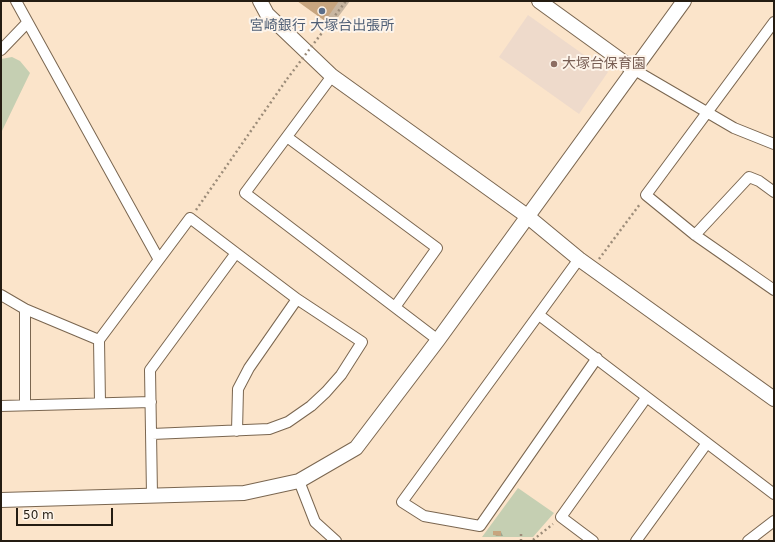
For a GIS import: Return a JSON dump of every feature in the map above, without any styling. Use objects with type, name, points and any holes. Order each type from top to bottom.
[{"type":"street","points":[[16,1],[158,258]]},
{"type":"street","points":[[260,1],[267,14],[332,76],[527,216],[579,259],[593,267],[774,399]]},
{"type":"street","points":[[539,1],[633,69],[734,128],[774,144]]},
{"type":"street","points":[[1,500],[244,493],[299,481],[356,448],[438,340],[633,69],[684,1]]},
{"type":"street","points":[[774,22],[646,195],[695,235],[774,290]]},
{"type":"street","points":[[1,50],[27,23]]},
{"type":"street","points":[[332,76],[245,193],[438,340]]},
{"type":"street","points":[[287,137],[437,248],[395,307]]},
{"type":"street","points":[[695,235],[749,177],[759,181],[774,192]]},
{"type":"street","points":[[100,403],[99,340],[158,258],[190,218],[298,299],[362,342],[341,375],[311,406],[288,422],[269,429],[152,434]]},
{"type":"street","points":[[152,495],[150,370],[236,253]]},
{"type":"street","points":[[579,259],[402,502],[424,516],[480,526],[597,358]]},
{"type":"street","points":[[1,295],[25,308],[99,340]]},
{"type":"street","points":[[237,431],[238,389],[249,368],[298,299]]},
{"type":"street","points":[[24,405],[25,308]]},
{"type":"street","points":[[539,315],[774,494]]},
{"type":"street","points":[[593,541],[562,517],[646,398]]},
{"type":"street","points":[[1,406],[151,402]]},
{"type":"street","points":[[636,541],[707,443]]},
{"type":"street","points":[[299,481],[315,522],[336,541]]},
{"type":"street","points":[[748,541],[774,521]]},
{"type":"path","points":[[190,218],[287,79],[346,1]]},
{"type":"path","points":[[593,267],[646,195]]},
{"type":"path","points":[[533,540],[562,517]]},
{"type":"path","points":[[521,534],[521,541]]},
{"type":"shaded area","name":"大塚台保育園","points":[[528,15],[608,72],[579,114],[499,57]]},
{"type":"green space","points":[[12,57],[20,61],[30,73],[1,133],[1,59]]},
{"type":"green space","points":[[518,488],[554,513],[533,537],[482,537]]},
{"type":"building","name":"宮崎銀行 大塚台出張所","points":[[297,1],[339,1],[325,21]]},
{"type":"building","points":[[493,531],[501,531],[501,536],[493,535]]},
{"type":"place","name":"宮崎銀行 大塚台出張所","points":[[322,11]]},
{"type":"place","name":"大塚台保育園","points":[[554,64]]}]
